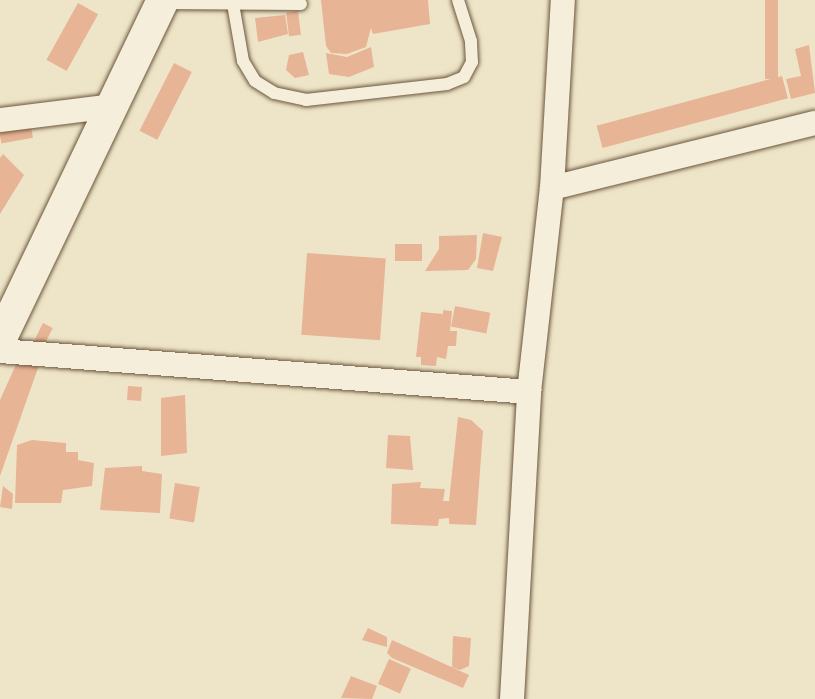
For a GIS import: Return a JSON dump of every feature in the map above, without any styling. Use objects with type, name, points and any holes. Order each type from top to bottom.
[{"type":"street","points":[[512,699],[529,392],[552,188],[563,0]]},
{"type":"street","points":[[0,340],[163,1]]},
{"type":"street","points":[[0,120],[112,106]]},
{"type":"street","points":[[552,188],[815,123]]},
{"type":"street","points":[[0,351],[529,392]]},
{"type":"lane","points":[[233,4],[243,61],[255,81],[274,93],[306,100],[447,84],[464,77],[472,62],[471,41],[457,0]]},
{"type":"lane","points":[[163,1],[301,4]]},
{"type":"building","points":[[321,0],[428,0],[430,24],[373,34],[371,28],[366,47],[347,54],[331,53],[326,46]]},
{"type":"building","points":[[765,0],[778,0],[778,79],[765,79]]},
{"type":"building","points":[[78,3],[98,14],[67,71],[46,60]]},
{"type":"building","points":[[298,11],[301,35],[289,36],[286,12]]},
{"type":"building","points":[[285,15],[288,34],[258,42],[255,18]]},
{"type":"building","points":[[809,45],[815,93],[791,99],[786,79],[801,76],[795,49]]},
{"type":"building","points":[[371,47],[374,67],[349,77],[329,74],[326,53],[347,57]]},
{"type":"building","points":[[303,52],[309,75],[295,78],[286,70],[289,55]]},
{"type":"building","points":[[174,63],[192,72],[157,140],[139,131]]},
{"type":"building","points":[[782,76],[788,98],[602,148],[597,126]]},
{"type":"building","points":[[31,127],[33,138],[1,143],[0,132]]},
{"type":"building","points":[[3,154],[24,175],[0,214],[0,158]]},
{"type":"building","points":[[483,233],[502,237],[493,271],[477,268]]},
{"type":"building","points":[[477,235],[476,259],[468,270],[425,271],[439,249],[439,236]]},
{"type":"building","points":[[395,244],[422,244],[422,261],[395,261]]},
{"type":"building","points":[[307,253],[386,259],[380,340],[301,335]]},
{"type":"building","points":[[455,306],[490,313],[486,333],[451,327]]},
{"type":"building","points":[[443,310],[452,311],[450,331],[457,331],[456,346],[448,346],[446,359],[437,357],[436,366],[421,365],[421,357],[416,357],[421,312],[443,314]]},
{"type":"building","points":[[43,323],[53,328],[44,345],[34,340]]},
{"type":"building","points":[[18,360],[39,365],[0,476],[0,400]]},
{"type":"building","points":[[128,386],[142,387],[141,401],[127,400]]},
{"type":"building","points":[[185,395],[187,453],[161,456],[161,398]]},
{"type":"building","points":[[458,417],[471,420],[483,431],[476,525],[449,524],[449,518],[439,519],[438,526],[391,524],[392,484],[421,482],[420,488],[445,489],[443,501],[449,501]]},
{"type":"building","points":[[388,435],[410,436],[413,470],[386,468]]},
{"type":"building","points":[[32,440],[66,443],[66,452],[78,452],[78,460],[94,463],[92,486],[63,490],[61,503],[15,503],[17,445]]},
{"type":"building","points":[[142,466],[142,471],[162,474],[160,513],[100,510],[105,468]]},
{"type":"building","points":[[175,483],[200,487],[194,522],[169,519]]},
{"type":"building","points":[[3,486],[13,494],[12,509],[0,507]]},
{"type":"building","points":[[368,628],[387,637],[387,647],[362,640]]},
{"type":"building","points":[[453,636],[471,638],[469,666],[460,670],[452,667]]},
{"type":"building","points":[[392,640],[469,675],[463,688],[392,658],[387,653]]},
{"type":"building","points":[[389,659],[411,669],[400,693],[378,684]]},
{"type":"building","points":[[351,676],[377,686],[372,699],[341,698]]}]
